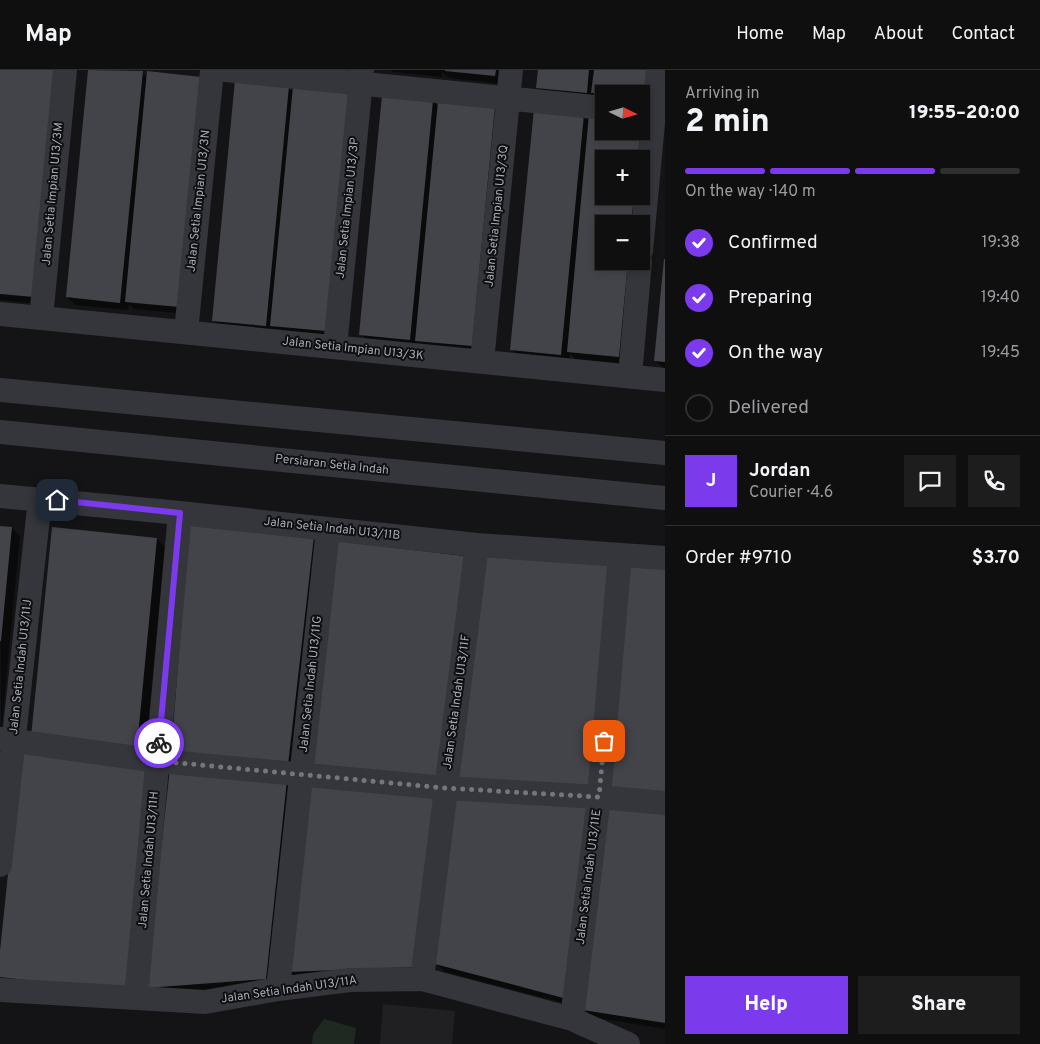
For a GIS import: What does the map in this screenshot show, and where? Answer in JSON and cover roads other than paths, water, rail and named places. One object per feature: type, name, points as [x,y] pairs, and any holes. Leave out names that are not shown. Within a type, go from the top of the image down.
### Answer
[{"type":"street","name":"Jalan Setia Impian U13/3M","points":[[41,318],[65,70]]},
{"type":"street","name":"Jalan Setia Impian U13/3N","points":[[186,332],[212,70]]},
{"type":"street","points":[[226,70],[362,77],[508,98],[595,107]]},
{"type":"street","name":"Jalan Setia Impian U13/3Q","points":[[482,362],[511,70]]},
{"type":"street","points":[[644,215],[658,70]]},
{"type":"street","name":"Jalan Setia Impian U13/3P","points":[[335,347],[362,77]]},
{"type":"street","points":[[630,376],[639,270]]},
{"type":"street","name":"Jalan Setia Impian U13/3K","points":[[0,314],[665,380]]},
{"type":"street","points":[[0,390],[665,453]]},
{"type":"street","name":"Persiaran Setia Indah","points":[[0,432],[665,498]]},
{"type":"street","name":"Jalan Setia Indah U13/11B","points":[[0,496],[477,545],[665,558]]},
{"type":"street","name":"Jalan Setia Indah U13/11J","points":[[0,865],[6,740],[40,499]]},
{"type":"street","name":"Jalan Setia Indah U13/11H","points":[[136,998],[180,513]]},
{"type":"street","name":"Jalan Setia Indah U13/11G","points":[[278,989],[328,529]]},
{"type":"street","name":"Jalan Setia Indah U13/11F","points":[[422,979],[477,545]]},
{"type":"street","name":"Jalan Setia Indah U13/11E","points":[[572,1019],[599,797],[620,555]]},
{"type":"street","points":[[6,740],[158,761],[445,788],[665,803]]},
{"type":"street","name":"Jalan Setia Indah U13/11A","points":[[0,990],[205,1002],[278,989],[350,980],[422,979],[572,1019],[628,1044]]}]
